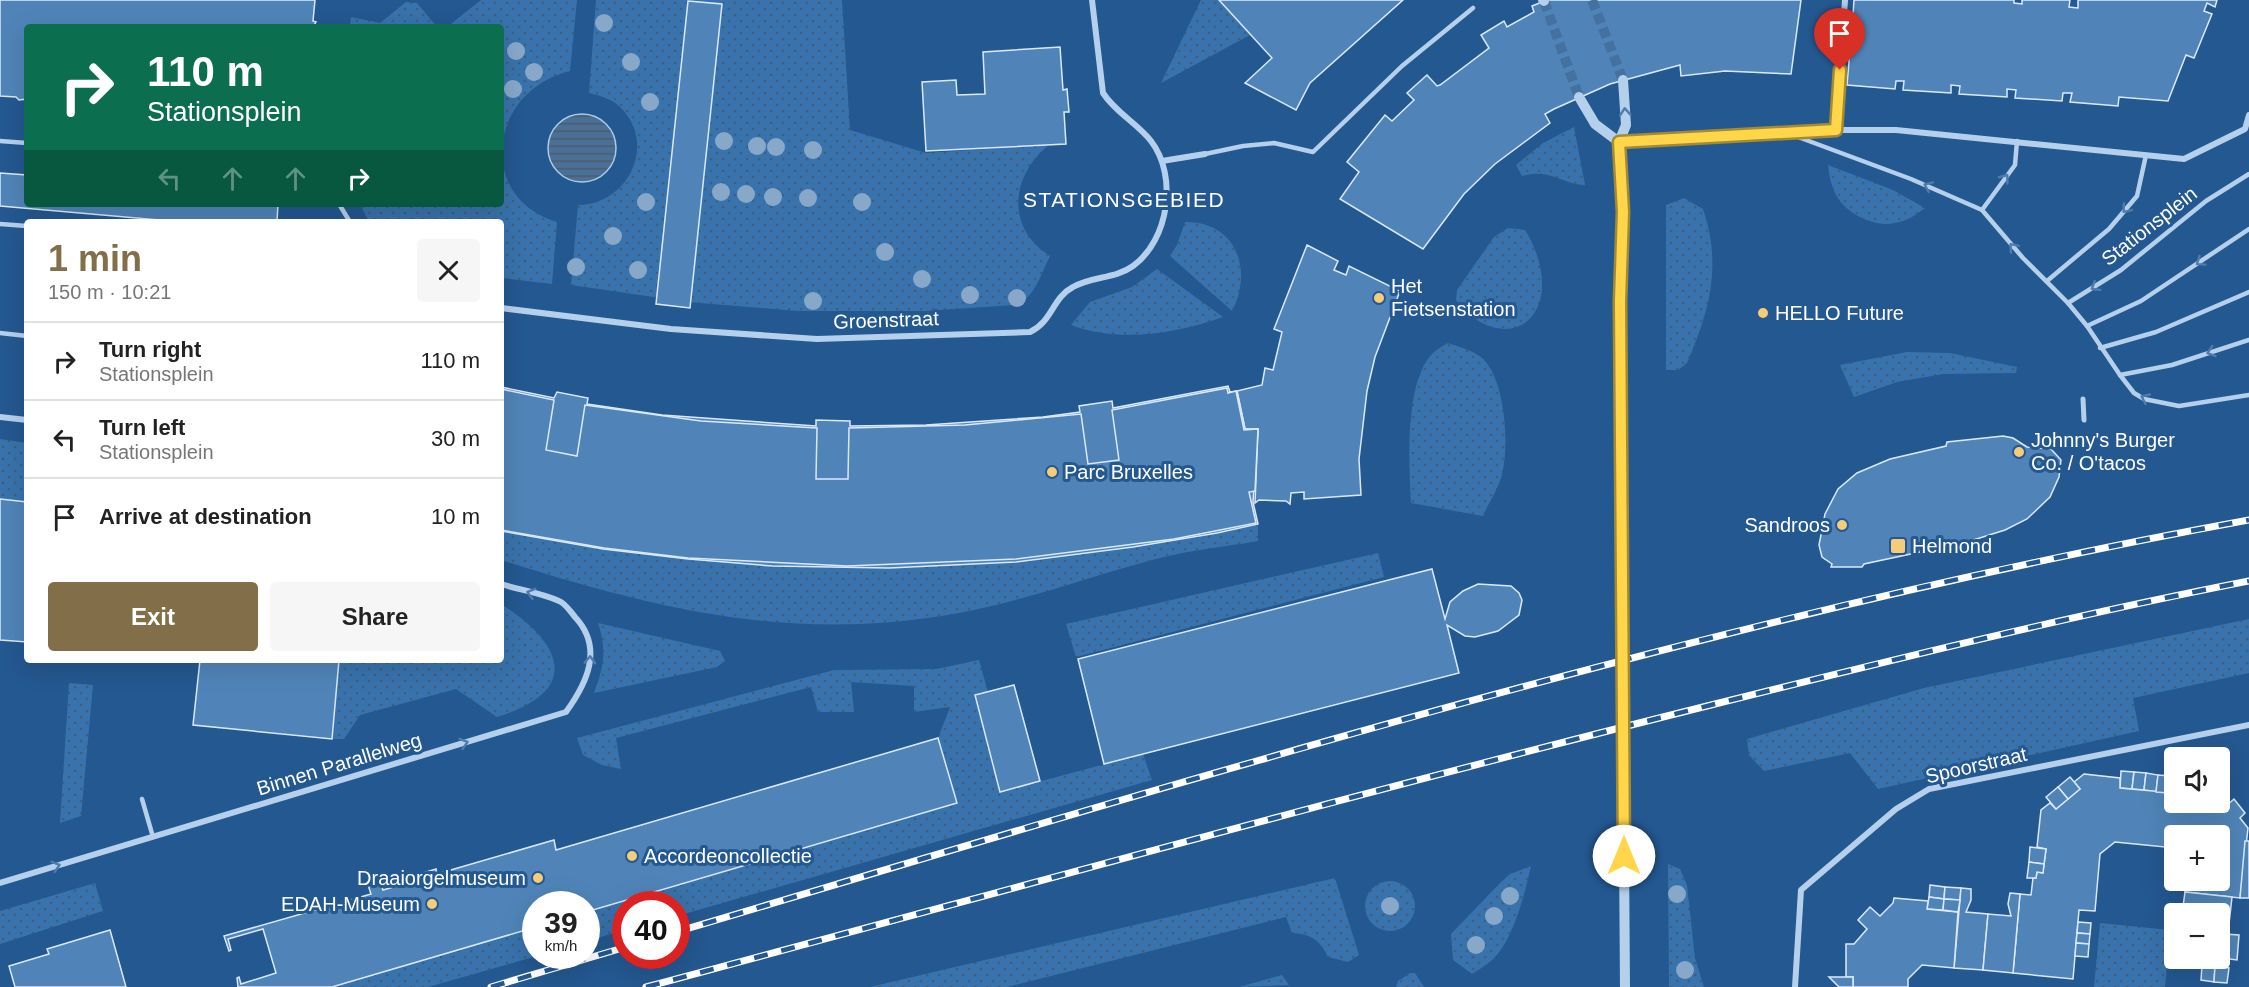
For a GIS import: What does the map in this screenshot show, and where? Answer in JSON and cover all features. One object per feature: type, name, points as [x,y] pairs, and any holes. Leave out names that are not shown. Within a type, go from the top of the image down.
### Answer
[{"type":"street","points":[[1092,0],[1103,93],[1110,104],[1149,139],[1162,161],[1205,154]]},
{"type":"street","points":[[1836,130],[1845,0]]},
{"type":"street","points":[[1623,80],[1626,125],[1619,142],[1623,212],[1620,301],[1625,987]]},
{"type":"street","points":[[1580,97],[1594,124],[1619,142]]},
{"type":"street","name":"Stationsplein","points":[[1619,142],[1836,130],[1896,130],[2184,159],[2247,132],[2249,115]]},
{"type":"street","name":"Groenstraat","points":[[504,308],[671,329],[817,339],[1030,332],[1048,320],[1063,294],[1071,287],[1120,274],[1144,256],[1160,232],[1164,217],[1166,188],[1162,161]]},
{"type":"street","points":[[2084,399],[2084,420]]},
{"type":"street","points":[[0,417],[24,420]]},
{"type":"street","name":"Binnen Parallelweg","points":[[0,883],[566,712],[582,690],[591,658],[589,642],[580,622],[561,602],[504,585]]},
{"type":"street","name":"Spoorstraat","points":[[1795,987],[1801,890],[1896,808],[1929,789],[2249,725]]},
{"type":"lane","points":[[1205,154],[1243,146],[1274,143],[1313,152],[1402,66],[1473,8]]},
{"type":"lane","name":"Stationsplein","points":[[1790,134],[1911,179],[1982,210],[2023,258],[2068,303],[2134,393],[2154,402],[2179,406],[2249,395]]},
{"type":"lane","points":[[0,141],[24,143]]},
{"type":"lane","points":[[1982,210],[2015,165],[2017,141]]},
{"type":"lane","name":"Stationsplein","points":[[2047,281],[2109,229],[2137,196],[2145,155]]},
{"type":"lane","name":"Stationsplein","points":[[2068,303],[2121,270],[2206,201],[2249,174]]},
{"type":"lane","points":[[0,224],[24,226]]},
{"type":"lane","points":[[2087,326],[2141,301],[2249,229]]},
{"type":"lane","points":[[2100,348],[2156,332],[2249,292]]},
{"type":"lane","points":[[0,333],[24,336]]},
{"type":"lane","points":[[2120,375],[2172,365],[2249,340]]},
{"type":"lane","points":[[142,799],[153,837]]},
{"type":"shaded area","points":[[481,0],[577,0],[570,71],[543,82],[522,100],[508,121],[504,137],[504,24],[451,24]]},
{"type":"shaded area","points":[[596,0],[842,0],[850,130],[926,153],[1049,145],[1036,157],[1027,171],[1018,201],[1020,216],[1026,231],[1035,244],[1050,256],[1032,292],[1027,298],[1014,305],[925,311],[798,311],[688,302],[571,285],[578,205],[595,202],[610,195],[623,184],[636,156],[637,140],[632,124],[622,109],[611,100],[589,93]]},
{"type":"shaded area","points":[[1201,0],[1220,0],[1250,35],[1161,83]]},
{"type":"shaded area","points":[[406,2],[417,3],[434,24],[350,24],[351,17],[380,23]]},
{"type":"shaded area","points":[[582,114],[595,117],[606,124],[613,135],[616,148],[613,161],[606,172],[595,179],[582,182],[569,179],[558,172],[551,161],[548,148],[551,135],[558,124],[569,117]]},
{"type":"shaded area","points":[[1574,127],[1585,185],[1541,174],[1522,176],[1516,165],[1543,143]]},
{"type":"shaded area","points":[[1828,165],[1893,190],[1925,208],[1895,223],[1886,224],[1867,220],[1842,204],[1831,183]]},
{"type":"shaded area","points":[[504,169],[513,191],[531,209],[557,222],[552,284],[504,278],[504,219],[368,219],[362,207],[504,207]]},
{"type":"shaded area","points":[[1684,198],[1703,209],[1712,249],[1711,287],[1702,324],[1687,363],[1678,370],[1666,370],[1666,205]]},
{"type":"shaded area","points":[[1185,222],[1202,224],[1217,230],[1236,250],[1241,279],[1232,311],[1170,256],[1177,245]]},
{"type":"shaded area","points":[[1508,228],[1525,230],[1537,257],[1542,277],[1538,306],[1530,318],[1520,326],[1509,329],[1497,328],[1474,318],[1456,300],[1457,290],[1494,237]]},
{"type":"shaded area","points":[[1157,269],[1223,317],[1166,332],[1128,335],[1089,331],[1071,325],[1090,302],[1132,287]]},
{"type":"shaded area","points":[[1448,343],[1482,358],[1490,368],[1501,398],[1505,433],[1504,466],[1499,483],[1483,516],[1411,503],[1410,424],[1417,383],[1424,366],[1433,353]]},
{"type":"shaded area","points":[[1907,352],[1950,353],[2017,367],[2016,373],[1943,374],[1897,382],[1854,397],[1840,365]]},
{"type":"shaded area","points":[[0,439],[24,443],[24,502],[0,499]]},
{"type":"shaded area","points":[[1258,524],[1258,541],[1168,556],[968,611],[883,623],[772,622],[718,615],[610,592],[504,561],[504,532],[596,547],[691,558],[786,565],[880,566],[974,563],[1068,555],[1163,542]]},
{"type":"shaded area","points":[[1378,553],[1384,577],[1076,657],[1066,624]]},
{"type":"shaded area","points":[[504,606],[539,635],[550,650],[554,666],[552,680],[542,694],[524,706],[497,717],[456,689],[360,715],[344,739],[332,739],[339,663],[504,663]]},
{"type":"shaded area","points":[[2249,619],[2249,673],[2133,698],[2139,731],[1878,789],[1850,753],[1764,771],[1749,755],[1747,739],[1924,688]]},
{"type":"shaded area","points":[[598,623],[720,651],[725,661],[717,667],[594,693],[603,658],[603,642]]},
{"type":"shaded area","points":[[979,660],[988,692],[975,696],[1000,792],[1143,754],[1152,780],[690,912],[690,891],[658,891],[957,802],[938,738],[950,707],[914,712],[914,686],[851,682],[854,712],[818,712],[811,687],[616,738],[621,769],[602,765],[583,755],[577,738],[834,670],[936,669]]},
{"type":"shaded area","points":[[69,683],[93,685],[81,816],[60,823]]},
{"type":"shaded area","points":[[1668,864],[1680,869],[1687,885],[1695,958],[1704,987],[1669,987]]},
{"type":"shaded area","points":[[1531,866],[1517,917],[1506,942],[1491,961],[1472,974],[1453,960],[1451,934],[1510,874]]},
{"type":"shaded area","points":[[1335,878],[1359,955],[1348,962],[1328,957],[1322,946],[1314,939],[1292,933],[1286,917],[1007,987],[870,987]]},
{"type":"shaded area","points":[[1390,881],[1399,883],[1410,892],[1415,906],[1413,915],[1404,926],[1390,931],[1381,929],[1370,920],[1365,906],[1367,897],[1376,886]]},
{"type":"shaded area","points":[[95,883],[103,911],[0,944],[0,911]]},
{"type":"shaded area","points":[[612,905],[612,934],[600,937],[600,908]]},
{"type":"shaded area","points":[[2100,923],[2164,929],[2164,969],[2167,969],[2165,987],[2094,987]]},
{"type":"shaded area","points":[[522,931],[522,960],[428,987],[333,987]]},
{"type":"shaded area","points":[[1410,973],[1415,973],[1424,987],[1396,987],[1398,981]]},
{"type":"shaded area","points":[[1282,975],[1289,985],[1239,987]]},
{"type":"building","points":[[0,0],[315,0],[313,21],[316,22],[315,24],[24,24],[24,99],[0,96]]},
{"type":"building","points":[[1219,0],[1403,0],[1310,83],[1296,110],[1245,83],[1272,58]]},
{"type":"building","points":[[1547,0],[1801,0],[1791,74],[1725,71],[1681,76],[1680,65],[1610,84],[1554,109],[1545,114],[1550,123],[1495,164],[1464,194],[1423,249],[1340,199],[1359,172],[1347,162],[1385,115],[1392,121],[1414,100],[1407,93],[1427,75],[1437,86],[1440,85],[1489,48],[1481,35],[1504,21],[1507,27],[1534,12],[1532,6]]},
{"type":"building","points":[[1854,0],[2014,0],[2014,3],[2022,4],[2022,0],[2070,0],[2069,7],[2078,8],[2078,0],[2217,0],[2215,7],[2207,3],[2204,11],[2212,14],[2194,58],[2186,55],[2168,101],[2119,97],[2118,106],[2070,102],[2072,93],[2063,93],[2062,101],[2015,98],[2016,90],[2007,89],[2007,97],[1959,94],[1960,86],[1951,85],[1951,93],[1903,90],[1904,81],[1896,81],[1895,89],[1847,85],[1851,38],[1860,39],[1860,30],[1852,30]]},
{"type":"building","points":[[688,1],[722,4],[690,308],[656,304]]},
{"type":"building","points":[[1060,47],[1063,90],[1067,89],[1069,112],[1064,112],[1066,144],[926,151],[922,82],[956,80],[957,95],[985,94],[983,52]]},
{"type":"building","points":[[0,173],[24,175],[24,207],[278,207],[277,219],[148,219],[0,206]]},
{"type":"building","points":[[1307,245],[1338,261],[1334,270],[1346,275],[1349,266],[1400,291],[1375,357],[1367,391],[1359,459],[1361,495],[1304,499],[1304,492],[1291,493],[1290,504],[1286,501],[1259,500],[1255,503],[1258,429],[1245,429],[1237,391],[1262,385],[1265,368],[1273,370],[1282,332],[1274,329]]},
{"type":"building","name":"Parc Bruxelles","points":[[1228,386],[1230,392],[1237,391],[1245,429],[1258,429],[1253,502],[1258,524],[1133,547],[1016,562],[889,568],[772,566],[688,559],[603,549],[504,532],[504,388],[554,398],[557,392],[588,398],[587,404],[662,415],[816,426],[816,420],[850,421],[850,426],[926,425],[1043,417],[1080,412],[1079,406],[1112,401],[1113,408]]},
{"type":"building","name":"Parc Bruxelles","points":[[1227,388],[1228,393],[1236,391],[1244,430],[1258,429],[1255,491],[1249,492],[1256,523],[1174,539],[1016,559],[847,566],[688,558],[604,548],[504,531],[504,390],[554,400],[546,450],[577,456],[585,405],[701,421],[817,428],[816,479],[848,479],[849,428],[965,425],[1081,414],[1088,464],[1119,460],[1112,410]]},
{"type":"building","points":[[2003,436],[2013,438],[2027,447],[2051,449],[2061,460],[2059,477],[2050,497],[2027,519],[2005,530],[1967,542],[1864,564],[1862,567],[1831,567],[1832,564],[1822,557],[1819,545],[1825,514],[1838,489],[1857,473],[1890,459],[1946,446],[1947,442]]},
{"type":"building","points":[[0,499],[24,502],[24,642],[0,640]]},
{"type":"building","points":[[1432,569],[1445,619],[1450,602],[1463,591],[1478,584],[1511,586],[1519,593],[1522,600],[1519,615],[1498,631],[1475,637],[1465,636],[1447,625],[1459,673],[1104,764],[1078,659]]},
{"type":"building","points":[[200,663],[339,663],[332,739],[193,725]]},
{"type":"building","points":[[1014,685],[1040,781],[1000,792],[975,695]]},
{"type":"building","points":[[938,738],[957,803],[657,891],[612,891],[612,904],[600,908],[600,891],[522,891],[522,931],[332,987],[238,987],[237,978],[239,977],[241,984],[276,973],[263,929],[228,939],[231,950],[229,951],[224,936],[371,894],[368,885],[380,881],[383,890],[424,878],[423,873],[436,869],[437,874],[554,840],[556,850]]},
{"type":"building","points":[[2121,771],[2134,772],[2132,789],[2120,788]]},
{"type":"building","points":[[2134,772],[2146,773],[2144,790],[2132,789]]},
{"type":"building","points":[[2146,773],[2158,775],[2156,792],[2144,790]]},
{"type":"building","points":[[2084,774],[2120,778],[2120,788],[2164,792],[2164,813],[2230,813],[2230,803],[2234,799],[2245,813],[2240,818],[2248,828],[2240,898],[2185,892],[2230,891],[2230,825],[2164,825],[2164,847],[2115,842],[2100,854],[2095,911],[2079,910],[2073,979],[2013,973],[2020,894],[2031,895],[2033,878],[2036,878],[2037,872],[2043,873],[2046,849],[2037,847],[2041,810],[2050,803],[2056,809],[2080,789],[2074,782]]},
{"type":"building","points":[[2158,775],[2164,776],[2164,793],[2156,792]]},
{"type":"building","points":[[2070,777],[2080,789],[2068,799],[2058,787]]},
{"type":"building","points":[[2058,787],[2068,799],[2056,809],[2046,797]]},
{"type":"building","points":[[2245,841],[2249,841],[2249,898],[2240,898]]},
{"type":"building","points":[[2030,847],[2046,849],[2044,864],[2029,862]]},
{"type":"building","points":[[2029,862],[2044,864],[2043,873],[2037,872],[2036,878],[2027,878]]},
{"type":"building","points":[[1930,885],[1945,887],[1944,899],[1929,897]]},
{"type":"building","points":[[1945,887],[1961,888],[1960,900],[1944,899]]},
{"type":"building","points":[[1961,888],[1971,889],[1971,900],[1966,912],[1988,914],[1983,970],[1954,968]]},
{"type":"building","points":[[2185,892],[2232,897],[2230,915],[2230,903],[2184,903]]},
{"type":"building","points":[[2010,893],[2020,894],[2013,973],[1983,970],[1988,914],[2011,916],[2008,904]]},
{"type":"building","points":[[1929,897],[1944,899],[1943,910],[1927,909]]},
{"type":"building","points":[[1894,898],[1928,901],[1927,909],[1958,912],[1954,968],[1922,965],[1908,979],[1908,987],[1853,987],[1853,977],[1846,977],[1846,944],[1854,944],[1867,929],[1858,920],[1870,907],[1880,916],[1893,903]]},
{"type":"building","points":[[1944,899],[1960,900],[1958,912],[1943,910]]},
{"type":"building","points":[[2078,922],[2091,923],[2090,934],[2077,933]]},
{"type":"building","points":[[110,930],[126,987],[15,987],[9,966],[49,954],[47,949]]},
{"type":"building","points":[[2077,933],[2090,934],[2089,944],[2076,943]]},
{"type":"building","points":[[2230,934],[2239,935],[2237,960],[2230,959]]},
{"type":"building","points":[[2076,943],[2089,944],[2088,957],[2075,956]]},
{"type":"building","points":[[2202,969],[2215,969],[2214,982],[2201,980]]},
{"type":"building","points":[[2215,969],[2229,969],[2227,983],[2214,982]]},
{"type":"building","points":[[1829,977],[1853,977],[1853,987],[1839,987]]},
{"type":"tunnel","points":[[1592,0],[1623,80]]},
{"type":"tunnel","points":[[1544,1],[1579,97]]},
{"type":"railway","points":[[690,928],[1261,760],[1654,652],[2049,559],[2249,520]]},
{"type":"railway","points":[[646,987],[1581,738],[1981,639],[2249,581]]},
{"type":"railway","points":[[491,987],[612,951]]},
{"type":"place","name":"Het Fietsenstation","points":[[1379,298]]},
{"type":"place","name":"HELLO Future","points":[[1763,313]]},
{"type":"place","name":"Johnny's Burger Co. / O'tacos","points":[[2019,452]]},
{"type":"place","name":"Parc Bruxelles","points":[[1052,472]]},
{"type":"place","name":"Sandroos","points":[[1842,525]]},
{"type":"place","name":"Helmond","points":[[1898,546]]},
{"type":"place","name":"Accordeoncollectie","points":[[632,856]]},
{"type":"place","name":"Draaiorgelmuseum","points":[[538,878]]},
{"type":"place","name":"EDAH-Museum","points":[[432,904]]},
{"type":"district","name":"STATIONSGEBIED","points":[[1124,200]]},
{"type":"route","points":[[1624,856],[1620,301],[1623,212],[1619,142],[1836,130],[1840,70]]}]
